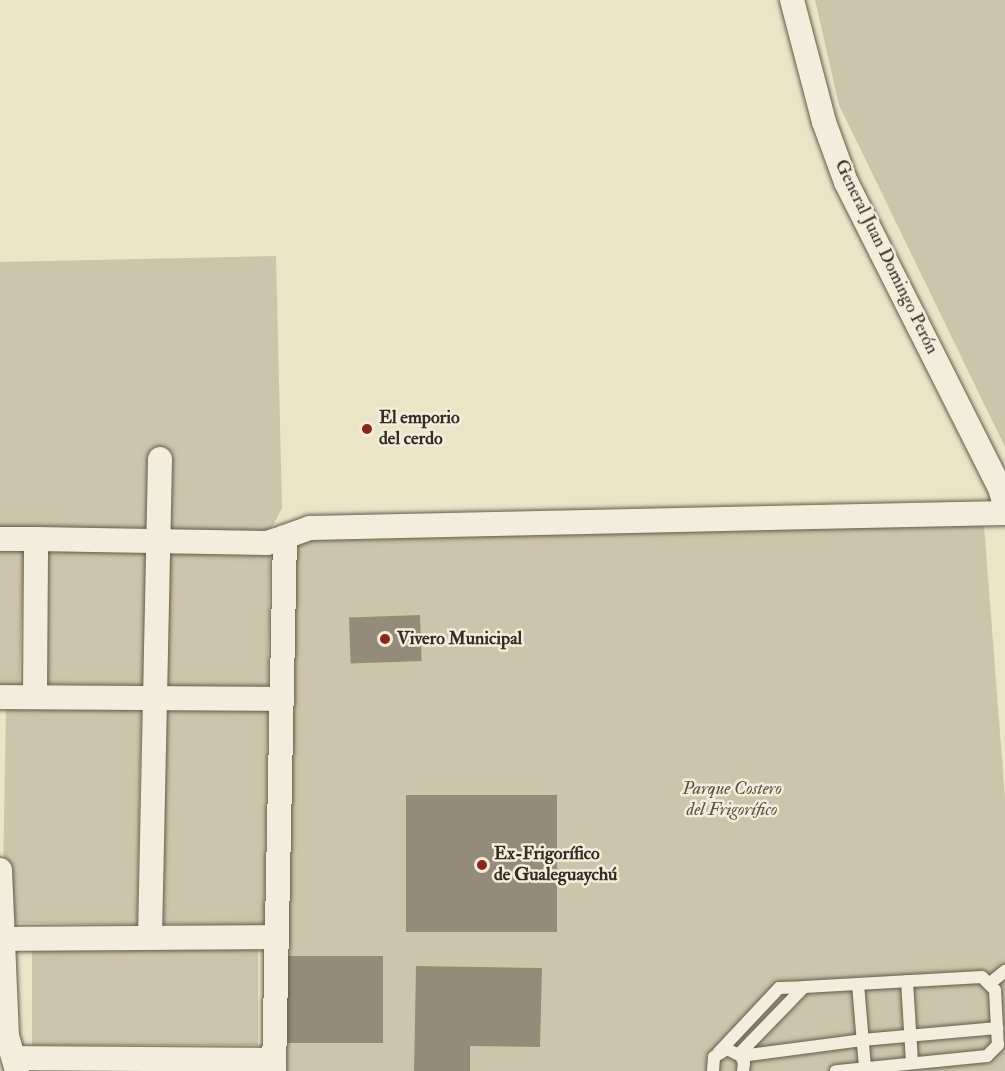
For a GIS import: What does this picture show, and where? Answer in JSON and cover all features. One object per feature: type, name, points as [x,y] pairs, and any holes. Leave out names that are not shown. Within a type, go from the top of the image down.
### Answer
[{"type":"street","name":"General Juan Domingo Perón","points":[[792,0],[824,122],[846,182],[1000,488],[1005,505]]},
{"type":"street","points":[[150,938],[160,459]]},
{"type":"street","points":[[0,539],[267,543],[310,528],[1005,513]]},
{"type":"street","points":[[0,870],[7,1035],[16,1064],[274,1066],[285,537]]},
{"type":"street","points":[[35,697],[36,539]]},
{"type":"street","points":[[0,697],[282,699]]},
{"type":"street","points":[[3,939],[277,937]]},
{"type":"lane","points":[[989,984],[1005,970]]},
{"type":"lane","points":[[713,1071],[712,1061],[718,1053],[779,988],[982,977],[995,990],[998,1045],[987,1056],[836,1071]]},
{"type":"lane","points":[[907,981],[912,1063]]},
{"type":"lane","points":[[858,984],[865,1068]]},
{"type":"lane","points":[[740,1055],[804,987]]},
{"type":"lane","points":[[718,1053],[727,1049],[740,1055],[862,1040],[997,1028]]},
{"type":"lane","points":[[740,1055],[744,1064],[743,1071]]},
{"type":"green space","points":[[815,0],[1005,0],[1005,447],[839,105]]},
{"type":"green space","points":[[276,256],[282,508],[271,529],[257,535],[0,529],[0,262]]},
{"type":"green space","name":"Parque Costero del Frigorífico","points":[[984,525],[1005,798],[1005,1071],[284,1071],[296,540]]},
{"type":"green space","points":[[0,549],[24,550],[19,687],[0,686]]},
{"type":"green space","points":[[46,550],[148,552],[146,686],[44,684]]},
{"type":"green space","points":[[167,552],[270,554],[268,688],[165,686]]},
{"type":"green space","points":[[6,707],[141,709],[137,925],[2,923]]},
{"type":"green space","points":[[165,707],[268,709],[264,926],[161,924]]},
{"type":"green space","points":[[32,949],[258,949],[258,1045],[32,1045]]},
{"type":"building","name":"Vivero Municipal","points":[[420,615],[422,661],[351,663],[349,617]]},
{"type":"building","name":"Ex-Frigorífico de Gualeguaychú","points":[[406,795],[557,795],[557,932],[406,932]]},
{"type":"building","points":[[282,956],[383,956],[383,1043],[282,1043]]},
{"type":"building","points":[[416,966],[542,968],[540,1047],[470,1046],[470,1071],[414,1071]]},
{"type":"place","name":"El emporio del cerdo","points":[[367,429]]},
{"type":"place","name":"Vivero Municipal","points":[[385,639]]},
{"type":"place","name":"Ex-Frigorífico de Gualeguaychú","points":[[482,865]]}]
